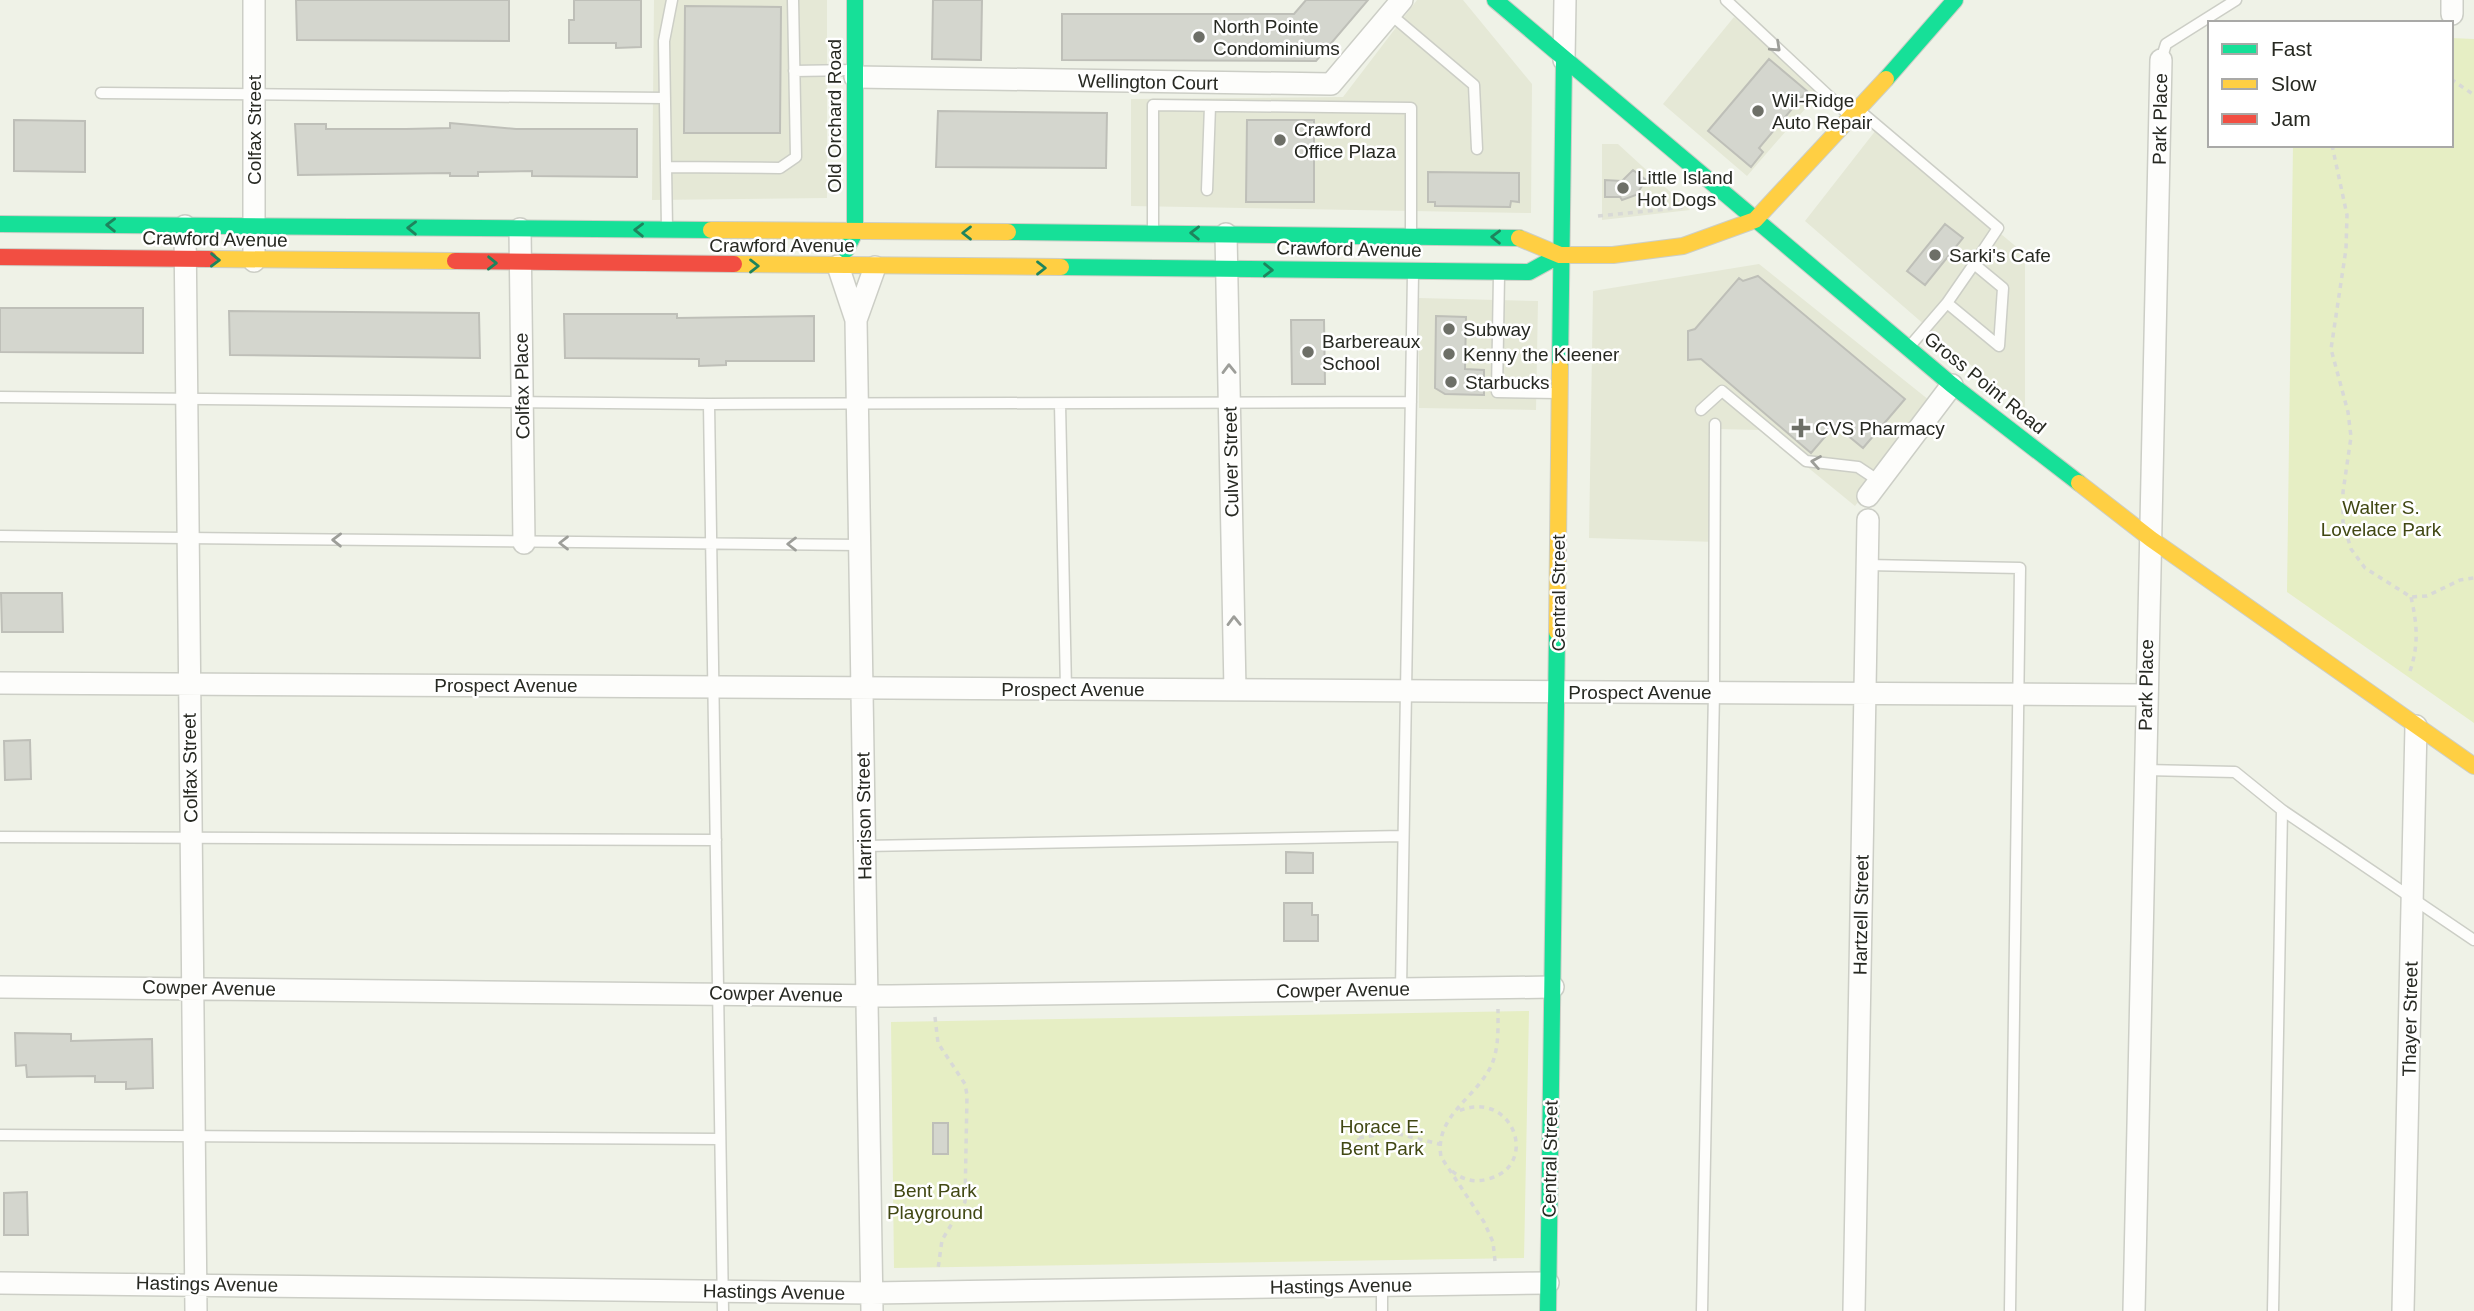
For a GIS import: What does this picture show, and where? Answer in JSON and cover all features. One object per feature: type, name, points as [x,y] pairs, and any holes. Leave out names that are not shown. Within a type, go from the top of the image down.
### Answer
[{"type":"main road","name":"Old Orchard Road","points":[[838,267],[855,232],[855,0]]},
{"type":"main road","name":"Gross Point Road","points":[[1495,0],[1952,385],[2151,539],[2474,766]]},
{"type":"main road","name":"Crawford Avenue","points":[[0,224],[1519,238],[1560,255],[1613,255],[1683,246],[1755,220],[1955,0]]},
{"type":"main road","name":"Central Street","points":[[1548,1311],[1564,60]]},
{"type":"main road","name":"Old Orchard Road","points":[[855,232],[875,267]]},
{"type":"main road","name":"Crawford Avenue","points":[[0,257],[1529,272],[1560,255]]},
{"type":"street","name":"Colfax Street","points":[[254,0],[254,261]]},
{"type":"street","name":"Central Street","points":[[1564,60],[1565,0]]},
{"type":"street","name":"Wellington Court","points":[[855,74],[1331,84],[1396,7]]},
{"type":"street","name":"Park Place","points":[[2134,1311],[2161,60]]},
{"type":"street","name":"Colfax Street","points":[[185,226],[196,1311]]},
{"type":"street","name":"Colfax Place","points":[[520,229],[524,543]]},
{"type":"street","name":"Culver Street","points":[[1226,234],[1235,690]]},
{"type":"street","name":"Harrison Street","points":[[838,267],[856,320],[871,1302]]},
{"type":"street","name":"Harrison Street","points":[[856,320],[875,267]]},
{"type":"street","points":[[1874,488],[1952,385]]},
{"type":"street","name":"Hartzell Street","points":[[1854,1311],[1868,520]]},
{"type":"street","name":"Prospect Avenue","points":[[0,682],[2146,695]]},
{"type":"street","name":"Thayer Street","points":[[2403,1311],[2416,726]]},
{"type":"street","name":"Cowper Avenue","points":[[0,987],[867,995],[1553,987]]},
{"type":"street","name":"Hastings Avenue","points":[[0,1283],[196,1283],[723,1301],[871,1302],[1548,1283]]},
{"type":"lane","points":[[667,231],[664,41],[672,0]]},
{"type":"lane","points":[[666,167],[780,168],[796,157],[793,0]]},
{"type":"lane","points":[[1726,0],[1854,113],[1998,228],[1947,303],[1908,348]]},
{"type":"lane","points":[[2161,60],[2166,44],[2236,0]]},
{"type":"lane","points":[[1396,7],[1474,85],[1477,149]]},
{"type":"lane","points":[[794,71],[855,74]]},
{"type":"lane","points":[[101,93],[665,98]]},
{"type":"lane","points":[[1153,233],[1153,105],[1411,108],[1411,236]]},
{"type":"lane","points":[[1207,190],[1210,106]]},
{"type":"lane","points":[[1947,303],[1999,346],[2003,288],[1974,264]]},
{"type":"lane","points":[[1401,989],[1413,271]]},
{"type":"lane","points":[[1499,272],[1497,392],[1559,393]]},
{"type":"lane","points":[[1701,410],[1722,391],[1806,461],[1858,467],[1874,488]]},
{"type":"lane","points":[[0,397],[858,405],[1411,402]]},
{"type":"lane","points":[[709,404],[723,1301]]},
{"type":"lane","points":[[1060,404],[1066,688]]},
{"type":"lane","points":[[1702,1311],[1714,692],[1715,424]]},
{"type":"lane","points":[[0,536],[860,545]]},
{"type":"lane","points":[[1867,565],[2020,568],[2021,694],[2010,1311]]},
{"type":"lane","points":[[2145,770],[2235,772],[2282,810],[2474,940]]},
{"type":"lane","points":[[2273,1311],[2282,810]]},
{"type":"lane","points":[[0,836],[716,840]]},
{"type":"lane","points":[[864,846],[1403,836]]},
{"type":"lane","points":[[0,1135],[720,1139]]},
{"type":"lane","points":[[1382,1286],[1382,1311]]},
{"type":"path","points":[[2453,80],[2474,95]]},
{"type":"path","points":[[2332,147],[2347,215],[2346,249],[2330,349],[2348,412],[2351,437],[2343,492],[2343,522],[2351,549],[2364,568],[2411,597],[2427,596],[2460,580],[2474,578]]},
{"type":"path","points":[[1598,216],[1686,207]]},
{"type":"path","points":[[2410,671],[2417,644],[2417,622],[2411,597]]},
{"type":"path","points":[[1495,1261],[1493,1242],[1484,1223],[1441,1157],[1439,1144],[1448,1119],[1486,1075],[1493,1062],[1498,1010]]},
{"type":"path","points":[[935,1017],[938,1043],[965,1084],[967,1120],[965,1202],[942,1240],[938,1269]]},
{"type":"path","points":[[1448,1119],[1458,1111],[1470,1107],[1497,1111],[1515,1131],[1517,1143],[1509,1167],[1495,1177],[1480,1181],[1461,1178],[1448,1168]]},
{"type":"path","points":[[1357,1150],[1358,1128]]},
{"type":"path","points":[[1359,1138],[1391,1132],[1439,1144]]},
{"type":"shaded area","points":[[654,0],[827,0],[827,198],[652,200]]},
{"type":"shaded area","name":"Crawford Office Plaza","points":[[1417,0],[1463,0],[1532,84],[1531,213],[1131,206],[1131,99],[1343,97]]},
{"type":"shaded area","points":[[1734,17],[1824,87],[1747,176],[1663,104]]},
{"type":"shaded area","points":[[1876,130],[2025,254],[2025,412],[1805,221]]},
{"type":"shaded area","points":[[1602,144],[1618,144],[1690,210],[1602,220]]},
{"type":"shaded area","points":[[1759,264],[1934,404],[1855,506],[1762,430],[1716,429],[1716,542],[1589,538],[1593,291]]},
{"type":"shaded area","points":[[1419,298],[1538,301],[1536,410],[1419,408]]},
{"type":"green space","name":"Walter S. Lovelace Park","points":[[2453,38],[2474,39],[2474,723],[2287,592],[2293,147],[2453,147]]},
{"type":"green space","name":"Horace E. Bent Park","points":[[1529,1011],[1524,1258],[894,1268],[891,1022]]},
{"type":"building","points":[[296,0],[509,0],[509,41],[297,40]]},
{"type":"building","points":[[574,0],[641,0],[641,47],[616,48],[616,43],[569,43],[569,20],[574,20]]},
{"type":"building","points":[[933,0],[982,0],[981,60],[932,59]]},
{"type":"building","name":"North Pointe Condominiums","points":[[1306,0],[1368,0],[1316,61],[1062,60],[1062,14],[1294,14]]},
{"type":"building","points":[[685,6],[781,7],[780,133],[684,133]]},
{"type":"building","name":"Wil-Ridge Auto Repair","points":[[1769,59],[1807,91],[1759,148],[1763,152],[1751,167],[1708,131]]},
{"type":"building","points":[[938,111],[1107,113],[1106,168],[936,167]]},
{"type":"building","points":[[14,120],[85,121],[85,172],[14,171]]},
{"type":"building","name":"Crawford Office Plaza","points":[[1247,120],[1314,120],[1314,202],[1246,202]]},
{"type":"building","points":[[450,123],[516,129],[637,129],[637,177],[532,176],[532,171],[478,172],[478,176],[450,176],[450,173],[298,175],[295,124],[326,124],[326,129],[406,129],[450,128]]},
{"type":"building","name":"Little Island Hot Dogs","points":[[1633,170],[1646,180],[1636,195],[1622,200],[1620,197],[1605,197],[1605,180],[1622,181]]},
{"type":"building","name":"Crawford Office Plaza","points":[[1428,172],[1519,173],[1519,202],[1511,201],[1510,207],[1435,206],[1435,202],[1428,202]]},
{"type":"building","name":"Sarki's Cafe","points":[[1945,224],[1963,238],[1925,285],[1907,271]]},
{"type":"building","name":"CVS Pharmacy","points":[[1758,276],[1905,399],[1863,448],[1835,425],[1811,453],[1701,359],[1688,360],[1688,331],[1695,329],[1739,278],[1743,281]]},
{"type":"building","points":[[0,308],[143,308],[143,353],[0,352]]},
{"type":"building","points":[[229,311],[479,313],[480,358],[230,355]]},
{"type":"building","points":[[564,314],[677,314],[677,318],[814,316],[814,361],[726,361],[726,365],[699,366],[699,359],[565,358]]},
{"type":"building","points":[[1436,316],[1466,317],[1465,369],[1484,370],[1484,395],[1445,394],[1435,388]]},
{"type":"building","name":"Barbereaux School","points":[[1291,320],[1324,320],[1325,384],[1292,384]]},
{"type":"building","points":[[1,593],[62,593],[63,632],[2,632]]},
{"type":"building","points":[[30,740],[31,779],[5,780],[4,741]]},
{"type":"building","points":[[1286,852],[1313,853],[1313,873],[1286,873]]},
{"type":"building","points":[[1284,903],[1312,903],[1312,915],[1318,915],[1318,941],[1284,941]]},
{"type":"building","points":[[15,1033],[71,1034],[71,1041],[152,1039],[153,1088],[126,1089],[126,1082],[95,1082],[95,1076],[27,1077],[26,1065],[16,1066]]},
{"type":"building","points":[[933,1123],[948,1123],[948,1154],[933,1154]]},
{"type":"building","points":[[27,1192],[28,1235],[4,1235],[4,1193]]},
{"type":"traffic: fast","points":[[846,250],[855,232],[855,0]]},
{"type":"traffic: fast","points":[[1495,0],[1952,385],[2079,483]]},
{"type":"traffic: fast","points":[[1886,79],[1955,0]]},
{"type":"traffic: fast","points":[[1560,366],[1564,60]]},
{"type":"traffic: fast","points":[[0,224],[711,230]]},
{"type":"traffic: fast","points":[[1008,232],[1519,238]]},
{"type":"traffic: fast","points":[[1061,267],[1529,272],[1560,255]]},
{"type":"traffic: fast","points":[[1548,1311],[1557,632]]},
{"type":"traffic: slow","points":[[1519,238],[1560,255],[1613,255],[1683,246],[1755,220],[1886,79]]},
{"type":"traffic: slow","points":[[711,230],[1008,232]]},
{"type":"traffic: slow","points":[[209,259],[455,261]]},
{"type":"traffic: slow","points":[[734,264],[1061,267]]},
{"type":"traffic: slow","points":[[1557,632],[1560,366]]},
{"type":"traffic: slow","points":[[2079,483],[2151,539],[2474,766]]},
{"type":"traffic: jam","points":[[0,257],[209,259]]},
{"type":"traffic: jam","points":[[455,261],[734,264]]},
{"type":"place","name":"North Pointe Condominiums","points":[[1199,37]]},
{"type":"place","name":"Wil-Ridge Auto Repair","points":[[1758,111]]},
{"type":"place","name":"Crawford Office Plaza","points":[[1280,140]]},
{"type":"place","name":"Little Island Hot Dogs","points":[[1623,188]]},
{"type":"place","name":"Sarki's Cafe","points":[[1935,255]]},
{"type":"place","name":"Subway","points":[[1449,329]]},
{"type":"place","name":"Barbereaux School","points":[[1308,352]]},
{"type":"place","name":"Kenny the Kleener","points":[[1449,354]]},
{"type":"place","name":"Starbucks","points":[[1451,382]]},
{"type":"place","name":"CVS Pharmacy","points":[[1801,428]]},
{"type":"park label","name":"Bent Park Playground","points":[[935,1201]]}]
